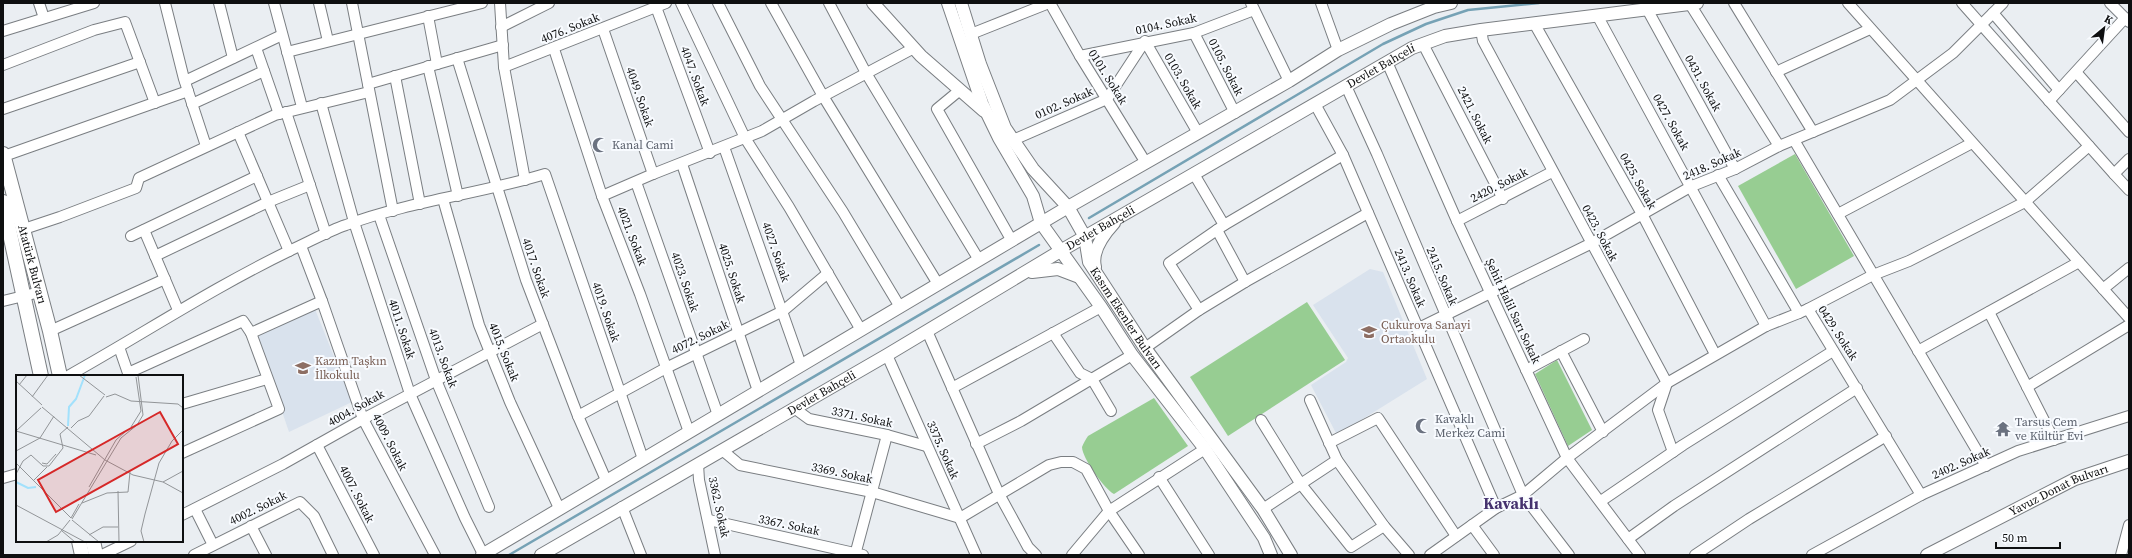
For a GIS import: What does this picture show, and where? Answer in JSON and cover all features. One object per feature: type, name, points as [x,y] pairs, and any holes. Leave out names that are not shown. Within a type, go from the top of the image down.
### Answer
[{"type":"main road","name":"Atatürk Bulvarı","points":[[3,155],[24,229],[60,375]]},
{"type":"main road","name":"Atatürk Bulvarı","points":[[3,205],[41,375]]},
{"type":"main road","points":[[79,542],[82,555]]},
{"type":"main road","points":[[93,542],[96,555]]},
{"type":"street","points":[[39,3],[44,18]]},
{"type":"street","points":[[3,31],[94,3]]},
{"type":"street","points":[[165,3],[185,81],[206,146]]},
{"type":"street","points":[[219,3],[233,58]]},
{"type":"street","points":[[274,3],[302,107]]},
{"type":"street","points":[[319,3],[328,41]]},
{"type":"street","points":[[352,3],[393,211]]},
{"type":"street","points":[[287,52],[482,3]]},
{"type":"street","points":[[70,375],[120,347],[178,310],[253,268],[354,222],[443,198],[496,188],[525,180],[504,67],[500,3]]},
{"type":"street","points":[[501,28],[550,3]]},
{"type":"street","name":"4076. Sokak","points":[[504,67],[554,49],[666,3]]},
{"type":"street","points":[[681,3],[745,138],[789,207],[861,330]]},
{"type":"street","points":[[718,3],[760,86],[843,212],[900,307]]},
{"type":"street","points":[[771,3],[823,96],[938,284]]},
{"type":"street","points":[[829,3],[866,73],[979,260]]},
{"type":"street","points":[[873,3],[914,48],[987,114]]},
{"type":"street","name":"Kasım Ekenler Bulvarı","points":[[948,3],[987,114],[1033,196],[1041,223],[1062,250],[1132,355],[1205,449],[1264,538],[1271,555]]},
{"type":"street","name":"Kasım Ekenler Bulvarı","points":[[961,3],[980,64],[1005,128],[1033,169],[1068,207],[1085,237],[1089,262],[1145,348],[1263,509],[1291,555]]},
{"type":"street","points":[[971,34],[1049,3]]},
{"type":"street","name":"0101. Sokak","points":[[1049,3],[1146,163]]},
{"type":"street","points":[[1321,3],[1338,50]]},
{"type":"street","points":[[482,555],[1068,207],[1235,113],[1338,50],[1433,5],[1451,3]]},
{"type":"street","points":[[1694,3],[1779,146]]},
{"type":"street","name":"Devlet Bahçeli","points":[[541,555],[887,355],[1062,250],[1387,62],[1423,44],[1445,36],[1481,30],[1694,3]]},
{"type":"street","points":[[1734,3],[1813,132]]},
{"type":"street","points":[[1848,3],[2129,318]]},
{"type":"street","points":[[1962,3],[2129,190]]},
{"type":"street","name":"2418. Sokak","points":[[1417,329],[1590,244],[1692,186],[1735,169],[1779,146],[1890,100],[1953,53],[2003,3]]},
{"type":"street","points":[[2049,101],[2128,20],[2110,3]]},
{"type":"street","points":[[1253,6],[1289,81]]},
{"type":"street","name":"0104. Sokak","points":[[1080,56],[1145,41],[1194,32],[1253,6]]},
{"type":"street","name":"4047. Sokak","points":[[656,7],[710,153]]},
{"type":"street","name":"0431. Sokak","points":[[1647,9],[1735,169]]},
{"type":"street","points":[[1993,14],[2059,90]]},
{"type":"street","name":"0427. Sokak","points":[[1597,15],[1692,186],[1766,326]]},
{"type":"street","points":[[428,16],[432,65],[458,196]]},
{"type":"street","points":[[3,65],[94,30],[125,22],[155,103]]},
{"type":"street","name":"0425. Sokak","points":[[1534,23],[1642,214],[1715,354]]},
{"type":"street","points":[[1776,72],[1870,28]]},
{"type":"street","name":"4049. Sokak","points":[[603,29],[653,174]]},
{"type":"street","name":"0423. Sokak","points":[[1481,30],[1483,41],[1552,172],[1667,383]]},
{"type":"street","name":"0105. Sokak","points":[[1194,32],[1235,113]]},
{"type":"street","points":[[185,81],[282,35]]},
{"type":"street","name":"0102. Sokak","points":[[1013,140],[1107,99],[1145,41]]},
{"type":"street","name":"0103. Sokak","points":[[1145,41],[1198,133]]},
{"type":"street","name":"2421. Sokak","points":[[1423,44],[1503,199]]},
{"type":"street","points":[[24,229],[136,188],[139,178],[206,146],[282,113],[321,103],[368,88],[395,76],[502,45]]},
{"type":"street","points":[[256,48],[310,185],[326,234]]},
{"type":"street","points":[[602,196],[653,174],[682,164],[745,138],[782,120],[823,96],[914,48]]},
{"type":"street","name":"4021. Sokak","points":[[554,49],[602,196],[689,432]]},
{"type":"street","name":"4017. Sokak","points":[[458,58],[496,188],[526,280],[578,416],[606,480]]},
{"type":"street","points":[[3,109],[140,62]]},
{"type":"street","name":"Şehit Halil Sarı Sokak","points":[[1387,62],[1457,221],[1566,458],[1601,501],[1640,555]]},
{"type":"street","points":[[192,104],[264,71]]},
{"type":"street","points":[[2076,72],[2129,132]]},
{"type":"street","points":[[395,76],[420,204]]},
{"type":"street","name":"2415. Sokak","points":[[1346,86],[1377,154],[1445,316],[1523,495],[1569,555]]},
{"type":"street","points":[[960,90],[937,109],[1012,241]]},
{"type":"street","points":[[3,155],[188,91]]},
{"type":"street","name":"4011. Sokak","points":[[321,103],[354,222],[410,394],[482,555]]},
{"type":"street","name":"2413. Sokak","points":[[1315,104],[1343,155],[1417,329],[1496,508]]},
{"type":"street","points":[[238,132],[289,251]]},
{"type":"street","points":[[1794,140],[1986,466]]},
{"type":"street","points":[[1838,214],[1972,143]]},
{"type":"street","points":[[1430,555],[1496,508],[1523,495],[1566,458],[1667,383],[1766,326],[1803,311],[1874,275],[1909,261],[2025,202],[2089,146]]},
{"type":"street","name":"4027. Sokak","points":[[724,147],[801,365]]},
{"type":"street","points":[[1199,310],[1169,263],[1221,227],[1343,155]]},
{"type":"street","points":[[2114,174],[2129,159]]},
{"type":"street","name":"4025. Sokak","points":[[682,164],[758,391]]},
{"type":"street","name":"2420. Sokak","points":[[1457,221],[1503,199],[1552,172]]},
{"type":"street","name":"4019. Sokak","points":[[525,180],[545,174],[643,459]]},
{"type":"street","points":[[1194,174],[1221,227],[1245,282]]},
{"type":"street","name":"0429. Sokak","points":[[1718,175],[1803,311],[1833,350],[1921,495]]},
{"type":"street","points":[[131,236],[257,176]]},
{"type":"street","name":"4023. Sokak","points":[[636,182],[718,415]]},
{"type":"street","points":[[155,256],[268,202],[310,185]]},
{"type":"street","name":"4015. Sokak","points":[[443,198],[479,325],[510,402],[559,508]]},
{"type":"street","points":[[1145,348],[1199,310],[1245,282],[1368,213]]},
{"type":"street","name":"4013. Sokak","points":[[379,215],[436,380],[489,507]]},
{"type":"street","points":[[1097,274],[1093,259],[1099,243],[1119,217]]},
{"type":"street","points":[[144,230],[178,310]]},
{"type":"street","name":"4009. Sokak","points":[[301,246],[363,418],[435,555]]},
{"type":"street","points":[[1918,351],[2079,262]]},
{"type":"street","points":[[1019,276],[1041,269],[1058,268],[1080,277]]},
{"type":"street","points":[[2103,289],[2129,268]]},
{"type":"street","name":"4072. Sokak","points":[[578,416],[666,368],[783,311],[828,273]]},
{"type":"street","points":[[50,331],[165,279]]},
{"type":"street","points":[[3,301],[40,292]]},
{"type":"street","points":[[251,332],[322,301]]},
{"type":"street","points":[[952,388],[1101,307]]},
{"type":"street","points":[[1989,312],[2054,440]]},
{"type":"street","points":[[120,347],[129,375],[243,321],[251,332],[279,409],[183,453]]},
{"type":"street","name":"4004. Sokak","points":[[183,515],[317,445],[363,418],[543,324]]},
{"type":"street","points":[[2027,387],[2129,325]]},
{"type":"street","points":[[927,331],[999,494],[1028,547],[1036,555]]},
{"type":"street","points":[[1053,333],[1080,373],[1092,379],[1110,412]]},
{"type":"street","points":[[1526,370],[1584,339]]},
{"type":"street","points":[[1601,501],[1673,452],[1833,350]]},
{"type":"street","points":[[1561,352],[1602,432]]},
{"type":"street","name":"3375. Sokak","points":[[887,355],[926,446],[976,555]]},
{"type":"street","points":[[976,444],[1021,421],[1132,355]]},
{"type":"street","points":[[183,404],[267,379]]},
{"type":"street","points":[[1667,383],[1658,410],[1673,452]]},
{"type":"street","points":[[1628,539],[1674,506],[1857,388]]},
{"type":"street","points":[[1310,400],[1337,460],[1384,526],[1410,555]]},
{"type":"street","name":"3371. Sokak","points":[[794,408],[809,420],[887,435],[926,446]]},
{"type":"street","name":"2402. Sokak","points":[[1812,555],[1921,495],[2018,451],[2129,416]]},
{"type":"street","points":[[1329,444],[1378,418],[1456,536]]},
{"type":"street","points":[[1261,420],[1300,483],[1351,547],[1384,526]]},
{"type":"street","points":[[858,554],[887,435]]},
{"type":"street","points":[[1695,555],[1749,519],[1886,436]]},
{"type":"street","name":"4007. Sokak","points":[[317,445],[374,555]]},
{"type":"street","points":[[1072,555],[1109,510],[1205,449]]},
{"type":"street","name":"3369. Sokak","points":[[722,450],[740,465],[872,492],[960,518]]},
{"type":"street","points":[[1263,509],[1300,483],[1337,460]]},
{"type":"street","name":"Yavuz Donat Bulvarı","points":[[1927,555],[2075,479],[2129,461]]},
{"type":"street","points":[[960,518],[1049,465],[1061,462],[1073,462],[1086,469],[1109,510],[1139,555]]},
{"type":"street","name":"3362. Sokak","points":[[698,464],[699,480],[709,520],[715,555]]},
{"type":"street","points":[[3,478],[16,474]]},
{"type":"street","points":[[1159,477],[1209,555]]},
{"type":"street","name":"4002. Sokak","points":[[198,554],[212,545],[300,502],[314,516],[333,555]]},
{"type":"street","points":[[622,507],[641,555]]},
{"type":"street","points":[[195,509],[212,545]]},
{"type":"street","name":"3367. Sokak","points":[[709,520],[858,554]]},
{"type":"street","points":[[1472,525],[1494,555]]},
{"type":"street","points":[[2121,555],[2129,525]]},
{"type":"street","points":[[251,526],[266,555]]},
{"type":"street","points":[[102,555],[129,542]]},
{"type":"shaded area","name":"Çukurova Sanayi Ortaokulu","points":[[1370,269],[1383,272],[1427,379],[1337,435],[1311,385],[1346,362],[1348,358],[1313,305]]},
{"type":"shaded area","name":"Kazım Taşkın İlkokulu","points":[[315,309],[352,402],[289,432],[256,335]]},
{"type":"green space","points":[[1795,154],[1854,256],[1796,289],[1738,186]]},
{"type":"green space","points":[[1307,302],[1345,360],[1228,436],[1190,377]]},
{"type":"green space","points":[[1557,360],[1592,430],[1568,446],[1535,374]]},
{"type":"green space","points":[[1154,398],[1188,446],[1114,494],[1105,487],[1090,466],[1083,452],[1082,446],[1088,436]]},
{"type":"waterway","points":[[1089,218],[1383,44],[1426,24],[1468,10],[1539,3]]},
{"type":"waterway","points":[[509,555],[1039,245]]},
{"type":"place","name":"Kanal Cami","points":[[600,145]]},
{"type":"place","name":"Çukurova Sanayi Ortaokulu","points":[[1369,332]]},
{"type":"place","name":"Kazım Taşkın İlkokulu","points":[[303,368]]},
{"type":"place","name":"Kavaklı Merkez Cami","points":[[1423,426]]},
{"type":"place","name":"Tarsus Cem ve Kültür Evi","points":[[2003,429]]},
{"type":"district","name":"Kavaklı","points":[[1511,503]]}]
